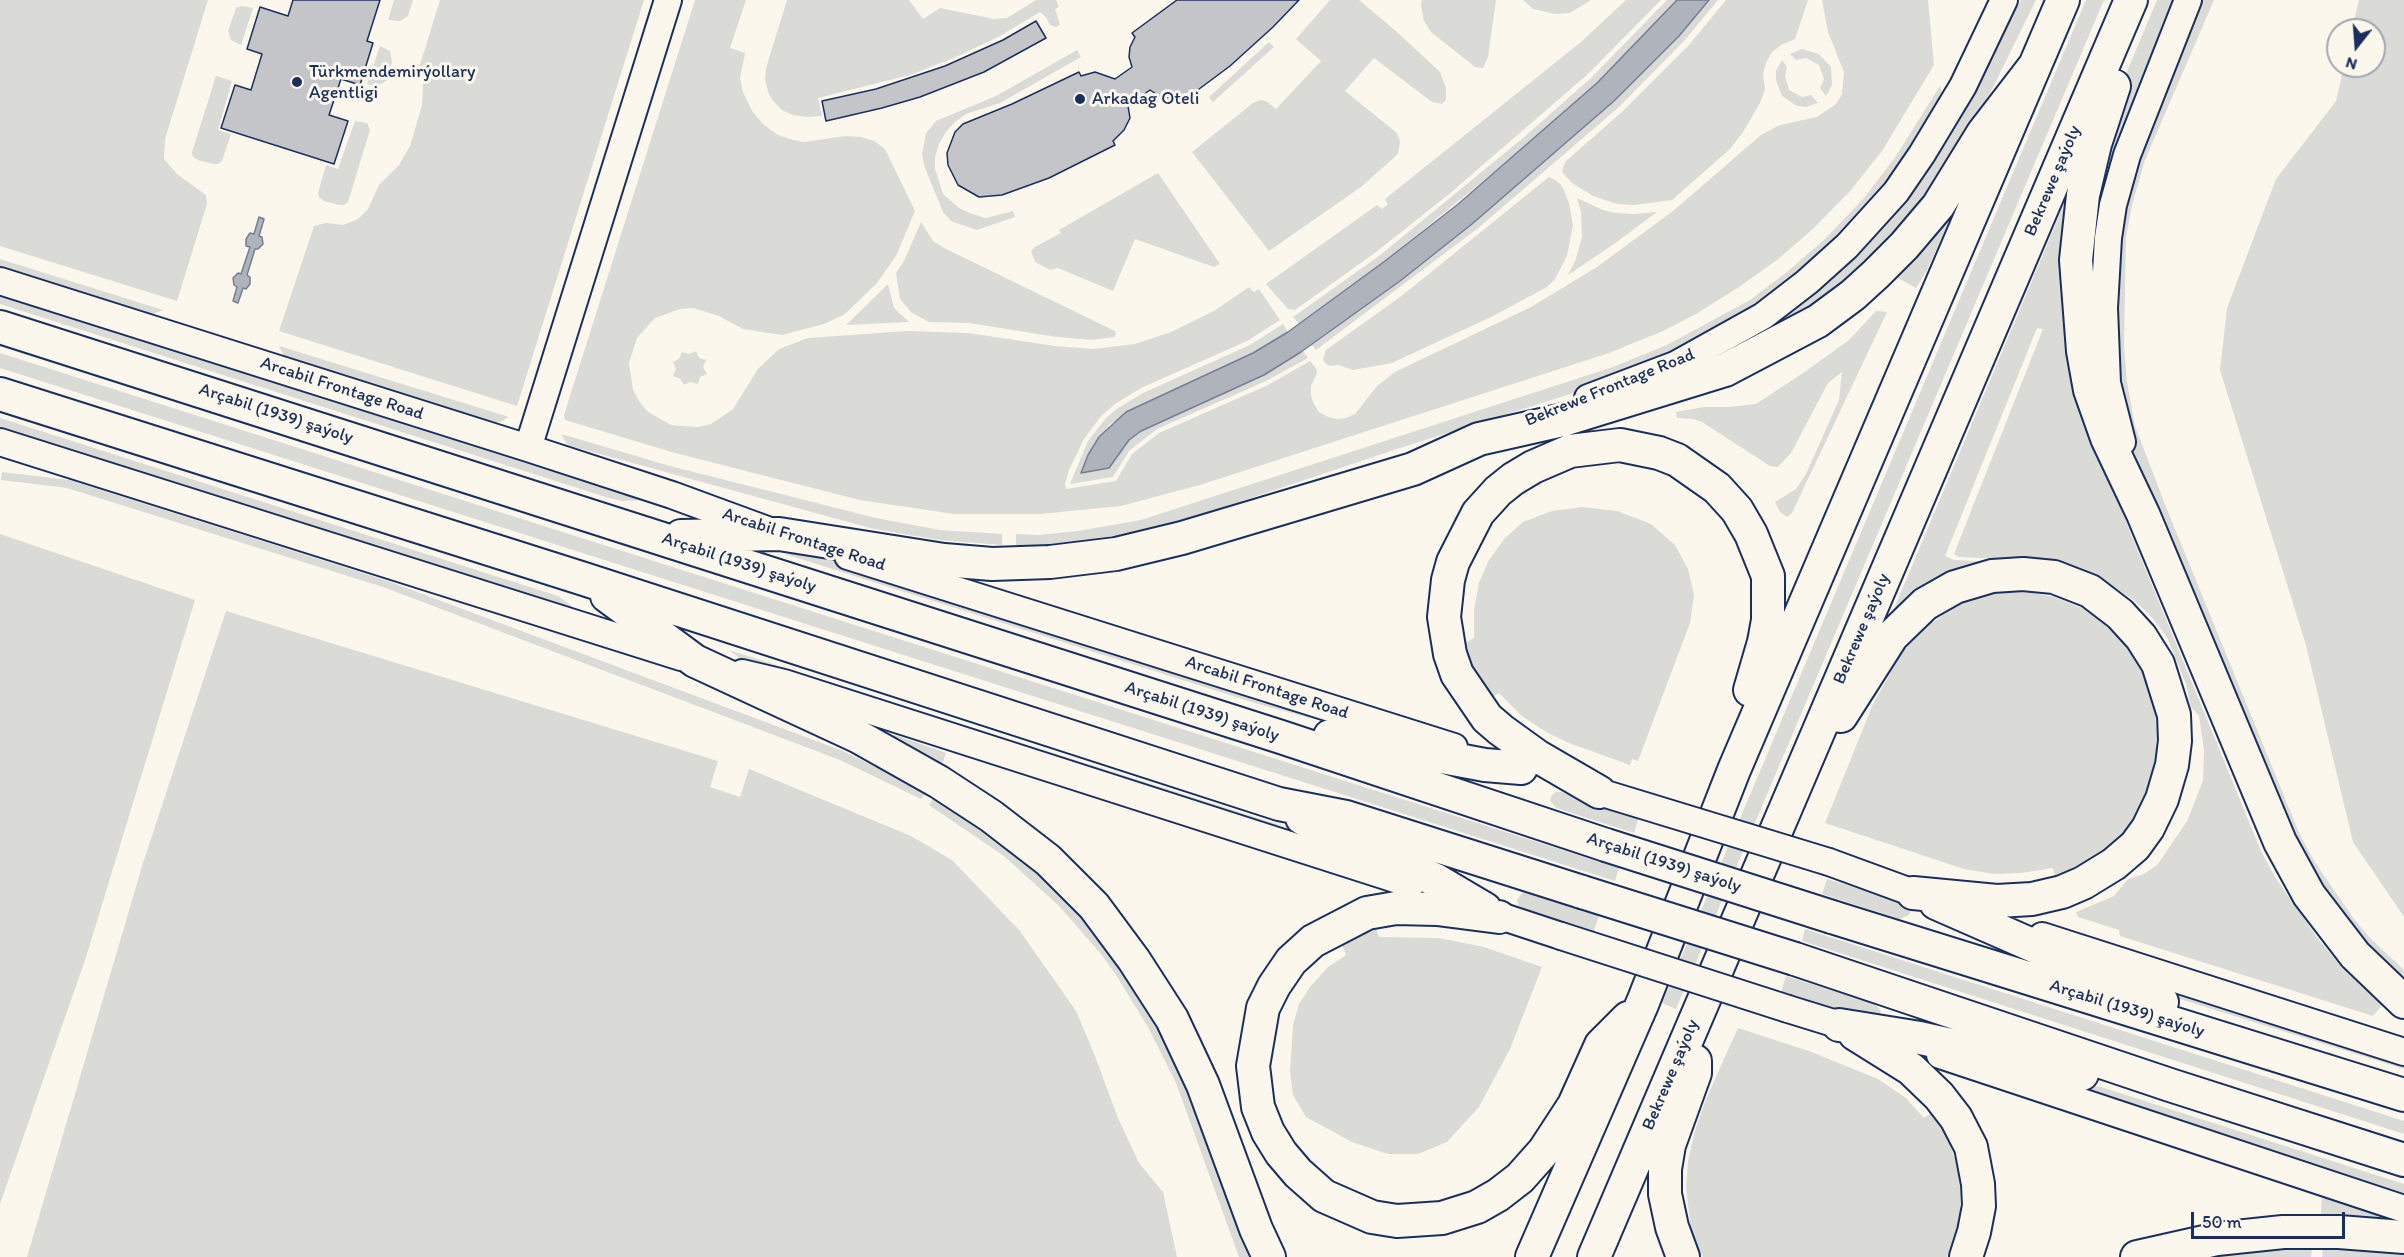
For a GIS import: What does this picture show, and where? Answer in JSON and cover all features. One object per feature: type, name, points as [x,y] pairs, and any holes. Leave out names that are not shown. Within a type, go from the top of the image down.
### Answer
[{"type":"main road","points":[[1532,1257],[1643,1002],[1734,770],[2063,0]]},
{"type":"main road","name":"Bekrewe şaýoly","points":[[1594,1257],[2131,0]]},
{"type":"main road","points":[[2140,0],[2093,154],[2083,195],[2076,260],[2083,351],[2090,390],[2107,438],[2143,514],[2280,842],[2309,895],[2355,955],[2404,1002]]},
{"type":"main road","points":[[657,536],[779,534],[944,560],[992,564],[1079,559],[1154,546],[1402,472],[1479,439],[1563,420],[1725,369],[1818,321],[1853,296],[1904,246],[1938,206],[1983,133],[2033,68]]},
{"type":"main road","name":"Arçabil (1939) şaýoly","points":[[0,327],[1281,737],[1606,845],[2404,1095]]},
{"type":"main road","points":[[0,394],[584,579],[1279,804],[1346,817],[1795,959],[2170,1085],[2404,1160]]},
{"type":"main road","points":[[1604,793],[1537,756],[1487,718],[1457,674],[1450,654],[1444,617],[1448,579],[1453,562],[1478,513],[1498,491],[1513,479],[1533,466],[1570,451],[1620,446],[1659,453],[1677,460],[1717,488],[1737,510],[1751,534],[1767,576],[1768,620],[1746,703],[1734,770]]},
{"type":"main road","points":[[1793,790],[1892,636],[1925,604],[1955,587],[1992,576],[2023,574],[2054,577],[2090,591],[2120,614],[2141,637],[2158,664],[2174,715],[2175,741],[2172,765],[2162,798],[2148,828],[2134,846],[2114,864],[2083,883],[2062,892],[2032,899],[1997,901],[1913,893]]},
{"type":"main road","points":[[584,579],[695,661],[859,737],[939,782],[991,816],[1048,860],[1094,906],[1134,960],[1172,1019],[1203,1085],[1263,1248]]},
{"type":"main road","points":[[1281,737],[1322,735],[1485,765],[1521,768]]},
{"type":"main road","points":[[1279,804],[1333,836],[1436,880],[1499,917]]},
{"type":"main road","points":[[1913,893],[1992,930],[2320,1070]]},
{"type":"main road","points":[[1499,917],[1437,909],[1396,908],[1367,913],[1313,941],[1292,961],[1274,986],[1263,1008],[1252,1066],[1258,1107],[1268,1132],[1281,1153],[1298,1173],[1324,1196],[1372,1217],[1397,1221],[1442,1218],[1477,1207],[1498,1195],[1520,1178],[1544,1151],[1574,1104],[1600,1045],[1643,1002]]},
{"type":"main road","points":[[1683,1257],[1672,1227],[1665,1194],[1665,1169],[1669,1145],[1695,1073],[1695,1019]]},
{"type":"main road","points":[[1839,1025],[1920,1038],[2098,1077],[2170,1085]]},
{"type":"main road","points":[[1839,1025],[1911,1069],[1939,1096],[1956,1118],[1971,1147],[1978,1184],[1979,1206],[1966,1257]]},
{"type":"main road","points":[[2138,1257],[2217,1239],[2283,1232],[2338,1232],[2404,1237]]},
{"type":"street","points":[[528,448],[668,0]]},
{"type":"street","name":"Bekrewe Frontage Road","points":[[1479,439],[1675,365],[1763,316],[1807,282],[1876,216],[1922,154],[1963,86],[2004,0]]},
{"type":"street","points":[[2143,514],[2107,383],[2105,265],[2113,205],[2127,155],[2187,0]]},
{"type":"street","name":"Arcabil Frontage Road","points":[[0,281],[528,448],[672,495],[779,534],[1521,768],[1829,862],[1913,893],[2404,1052]]},
{"type":"street","points":[[0,442],[695,661],[784,683],[841,701],[1388,876],[1499,917],[1941,1055],[2404,1209]]},
{"type":"shaded area","points":[[0,0],[208,0],[165,139],[164,159],[177,174],[206,195],[207,204],[177,301],[0,246]]},
{"type":"shaded area","points":[[394,0],[413,0],[408,16],[400,21],[388,20]]},
{"type":"shaded area","points":[[440,0],[644,0],[517,406],[279,331],[314,226],[326,223],[343,225],[358,219],[368,209],[379,185],[399,165],[410,146],[422,105],[423,84],[419,68]]},
{"type":"shaded area","points":[[695,0],[746,0],[730,48],[745,53],[740,78],[743,92],[752,111],[763,124],[778,135],[804,142],[845,136],[874,141],[885,149],[915,211],[896,256],[877,283],[845,314],[824,324],[782,335],[743,329],[719,316],[693,308],[680,309],[655,318],[637,338],[629,363],[633,390],[639,401],[648,412],[671,425],[698,427],[711,424],[733,409],[758,369],[779,349],[808,338],[907,331],[968,333],[1055,346],[1093,349],[1135,344],[1171,332],[1214,311],[1249,287],[1254,292],[1259,289],[1280,320],[1247,341],[1141,388],[1115,404],[1102,415],[1084,439],[1069,470],[1066,489],[1116,481],[1132,454],[1159,433],[1268,385],[1310,361],[1317,373],[1311,386],[1311,396],[1319,412],[1337,419],[1346,418],[1355,414],[1377,386],[1395,372],[1531,307],[1597,267],[1673,211],[1761,135],[1780,125],[1817,117],[1836,104],[1842,94],[1844,72],[1828,32],[1822,0],[1928,0],[1934,65],[1882,151],[1851,190],[1814,228],[1777,260],[1739,287],[1696,314],[1663,331],[1609,353],[1203,484],[1121,506],[1040,514],[954,514],[860,500],[675,453],[565,420],[564,415]]},
{"type":"shaded area","points":[[787,0],[909,0],[923,19],[940,8],[994,19],[1007,18],[1036,0],[1056,0],[1059,7],[1055,9],[1060,25],[1056,27],[1050,25],[1040,12],[1000,36],[954,58],[910,75],[818,98],[822,116],[808,117],[793,115],[782,110],[768,92],[765,79],[766,68]]},
{"type":"shaded area","points":[[1330,0],[1359,0],[1397,32],[1440,72],[1446,88],[1446,100],[1442,104],[1432,102],[1374,58],[1345,91],[1397,133],[1400,141],[1398,154],[1361,187],[1269,251],[1192,152],[1253,103],[1260,100],[1266,101],[1276,109],[1321,61],[1296,39]]},
{"type":"shaded area","points":[[1422,0],[1496,0],[1488,57],[1483,68],[1475,67],[1431,32],[1424,21]]},
{"type":"shaded area","points":[[1523,0],[1591,0],[1570,13],[1556,14],[1533,9]]},
{"type":"shaded area","points":[[1626,0],[1661,0],[1588,74],[1448,195],[1376,252],[1295,310],[1288,309],[1266,284],[1377,205],[1382,209],[1388,204],[1385,199],[1581,42]]},
{"type":"shaded area","points":[[1667,0],[1677,0],[1597,83],[1528,144],[1385,261],[1299,324],[1293,317],[1379,256],[1523,138],[1591,78]]},
{"type":"shaded area","points":[[1677,0],[1709,0],[1679,36],[1614,101],[1472,224],[1400,281],[1301,352],[1264,375],[1141,431],[1129,440],[1109,468],[1081,473],[1099,437],[1126,412],[1253,353],[1288,332],[1457,205],[1597,83]]},
{"type":"shaded area","points":[[1709,0],[1718,0],[1684,41],[1619,107],[1477,229],[1316,350],[1312,345],[1679,36]]},
{"type":"shaded area","points":[[1726,0],[1808,0],[1795,39],[1772,52],[1766,63],[1763,74],[1765,89],[1760,103],[1730,149],[1672,200],[1634,205],[1617,204],[1593,196],[1572,183],[1562,172],[1565,162],[1623,111],[1689,45]]},
{"type":"shaded area","points":[[2021,0],[2036,0],[1960,154],[1870,269],[1738,355],[1709,358],[1940,144]]},
{"type":"shaded area","points":[[2086,0],[2104,0],[1676,1009],[1662,1003]]},
{"type":"shaded area","points":[[2157,0],[2176,0],[2087,307],[2086,262],[2104,148],[2128,69]]},
{"type":"shaded area","points":[[2200,0],[2214,0],[2145,160],[2132,205],[2126,237],[2124,345],[2127,382],[2135,426],[2300,835],[2316,864],[2354,919],[2370,938],[2404,970],[2402,982],[2378,961],[2307,869],[2140,469],[2126,430],[2115,384],[2112,266],[2134,158]]},
{"type":"shaded area","points":[[2359,0],[2404,0],[2404,917],[2353,842],[2306,645],[2220,370],[2227,308],[2276,179],[2336,101],[2341,78],[2386,78],[2386,18],[2355,18]]},
{"type":"shaded area","points":[[242,6],[253,8],[241,45],[231,40],[228,31],[236,8]]},
{"type":"shaded area","points":[[1269,42],[1274,47],[1213,102],[1209,97]]},
{"type":"shaded area","points":[[380,46],[390,51],[392,62],[387,80],[374,86],[367,84]]},
{"type":"shaded area","points":[[1802,49],[1819,54],[1831,67],[1832,85],[1826,96],[1820,88],[1824,79],[1819,65],[1806,58],[1796,60],[1790,54]]},
{"type":"shaded area","points":[[1077,50],[1081,57],[1000,103],[966,114],[946,132],[935,157],[935,169],[943,194],[959,208],[972,214],[986,218],[1013,211],[1015,217],[977,230],[951,221],[943,212],[925,168],[922,155],[926,133],[936,121],[996,96]]},
{"type":"shaded area","points":[[1782,60],[1787,67],[1785,76],[1789,90],[1802,97],[1811,95],[1818,103],[1806,107],[1797,106],[1782,96],[1776,80],[1776,71]]},
{"type":"shaded area","points":[[216,76],[232,81],[218,130],[231,134],[222,161],[213,164],[198,160],[193,157],[192,152]]},
{"type":"shaded area","points":[[1940,86],[1944,100],[1875,206],[1759,310],[1621,378],[1403,447],[1194,517],[1149,531],[1109,538],[1016,545],[1016,534],[1039,535],[1078,531],[1141,520],[1613,367],[1667,345],[1750,300],[1825,239],[1863,199],[1894,159]]},
{"type":"shaded area","points":[[355,121],[367,123],[370,130],[348,202],[339,205],[324,201],[318,193],[326,165],[338,169]]},
{"type":"shaded area","points":[[1158,173],[1220,264],[1214,267],[1135,239],[1113,291],[1058,268],[1050,270],[1035,262],[1031,251],[1035,247],[1061,233],[1059,230]]},
{"type":"shaded area","points":[[1549,177],[1562,186],[1569,203],[1573,225],[1567,256],[1555,279],[1547,287],[1493,316],[1392,363],[1353,370],[1339,365],[1326,364],[1323,360],[1326,350],[1404,294]]},
{"type":"shaded area","points":[[2070,190],[2086,424],[2261,851],[2275,877],[2319,940],[2342,968],[2382,1005],[2373,1016],[2120,936],[2119,930],[2078,917],[2076,912],[2114,896],[2128,879],[2144,874],[2158,864],[2187,821],[2203,781],[2204,750],[2199,716],[2191,707],[2186,684],[2167,637],[2149,614],[2132,599],[2094,574],[2072,567],[2035,560],[1958,557],[1954,554],[2043,329],[2037,328],[1945,556],[1954,560],[1997,562],[1894,613],[1893,611]]},
{"type":"shaded area","points":[[1577,198],[1603,210],[1616,213],[1657,212],[1568,275],[1576,259],[1582,236],[1581,212]]},
{"type":"shaded area","points":[[1956,205],[1927,270],[1916,288],[1894,276]]},
{"type":"shaded area","points":[[259,217],[264,219],[259,236],[262,237],[263,244],[255,249],[247,275],[250,277],[250,284],[246,289],[243,288],[238,303],[233,301],[237,287],[234,285],[233,278],[238,273],[241,274],[250,247],[246,246],[246,239],[250,233],[254,234]]},
{"type":"shaded area","points":[[921,222],[933,241],[944,248],[1115,331],[1116,334],[1114,337],[1092,340],[1057,337],[969,323],[929,322],[912,313],[900,299],[896,273],[904,261]]},
{"type":"shaded area","points":[[0,259],[163,310],[153,314],[144,313],[0,268]]},
{"type":"shaded area","points":[[888,284],[894,308],[909,322],[846,325]]},
{"type":"shaded area","points":[[0,296],[644,500],[623,501],[609,498],[0,304]]},
{"type":"shaded area","points":[[1876,311],[1887,312],[1792,513],[1787,517],[1780,512],[1775,502],[1796,489],[1806,474],[1839,400],[1842,372],[1828,383],[1791,453],[1778,467],[1770,466],[1702,422],[1677,418],[1676,412],[1704,407],[1756,404],[1849,340]]},
{"type":"shaded area","points":[[1283,324],[1288,332],[1253,353],[1110,424],[1088,455],[1109,468],[1129,440],[1141,431],[1264,375],[1303,351],[1308,358],[1266,381],[1157,429],[1129,451],[1113,477],[1070,484],[1088,441],[1106,418],[1118,408],[1143,393],[1250,345]]},
{"type":"shaded area","points":[[279,346],[509,417],[500,422],[490,422],[289,359],[284,356]]},
{"type":"shaded area","points":[[696,351],[699,358],[706,360],[703,367],[707,374],[700,377],[698,384],[690,382],[684,385],[680,379],[673,376],[676,369],[673,362],[679,359],[682,352],[689,354]]},
{"type":"shaded area","points":[[0,353],[1619,868],[1615,881],[0,368]]},
{"type":"shaded area","points":[[0,418],[558,596],[581,613],[0,428]]},
{"type":"shaded area","points":[[561,434],[670,466],[876,518],[940,530],[1002,534],[1002,545],[939,540],[874,529],[574,447],[567,444]]},
{"type":"shaded area","points":[[2,472],[69,480],[385,580],[843,751],[926,792],[921,799],[840,760],[383,587],[67,488],[1,480]]},
{"type":"shaded area","points":[[1582,507],[1617,511],[1651,524],[1675,545],[1688,569],[1694,595],[1690,623],[1638,761],[1632,759],[1630,765],[1569,743],[1546,732],[1522,716],[1499,693],[1488,700],[1480,689],[1461,645],[1474,638],[1474,610],[1479,583],[1489,560],[1505,538],[1523,522],[1552,511]]},
{"type":"shaded area","points":[[0,534],[195,600],[86,957],[0,1204]]},
{"type":"shaded area","points":[[785,554],[809,554],[828,559],[1374,732],[1373,735],[1258,704]]},
{"type":"shaded area","points":[[2022,591],[2054,597],[2084,609],[2101,621],[2128,649],[2147,680],[2154,705],[2157,733],[2156,756],[2143,803],[2128,837],[2057,883],[2053,868],[1994,874],[1964,869],[1825,823],[1873,704],[1902,652],[1931,623],[1964,602],[1999,592]]},
{"type":"shaded area","points":[[226,611],[718,761],[710,787],[740,797],[749,769],[911,836],[952,860],[1020,931],[1076,1011],[1118,1118],[1139,1163],[1163,1192],[1177,1257],[27,1257],[143,863]]},
{"type":"shaded area","points":[[729,650],[1280,825],[1315,840],[748,665]]},
{"type":"shaded area","points":[[893,734],[946,753],[941,768],[895,741]]},
{"type":"shaded area","points":[[1556,792],[1639,817],[1634,833],[1556,808],[1550,800]]},
{"type":"shaded area","points":[[934,797],[975,824],[1036,871],[1108,948],[1156,1022],[1185,1079],[1249,1257],[1239,1257],[1176,1083],[1148,1027],[1116,975],[1101,954],[1059,906],[1004,856],[929,805]]},
{"type":"shaded area","points":[[1827,879],[1905,903],[1911,911],[1909,915],[1900,919],[1822,894]]},
{"type":"shaded area","points":[[1523,892],[1599,915],[1594,931],[1523,908],[1518,905],[1517,900]]},
{"type":"shaded area","points":[[1374,923],[1379,937],[1439,938],[1484,947],[1542,967],[1510,1049],[1479,1107],[1447,1142],[1418,1154],[1388,1154],[1352,1142],[1306,1117],[1293,1095],[1290,1072],[1293,1025],[1299,1004],[1310,987],[1328,967],[1346,955],[1341,942]]},
{"type":"shaded area","points":[[1805,929],[2404,1121],[2404,1134],[1802,941]]},
{"type":"shaded area","points":[[2092,962],[2404,1060],[2404,1069],[2135,985]]},
{"type":"shaded area","points":[[1786,976],[1875,1004],[1881,1011],[1879,1016],[1870,1019],[1781,992]]},
{"type":"shaded area","points":[[1738,1028],[1809,1051],[1878,1079],[1906,1098],[1924,1118],[1937,1109],[1956,1161],[1960,1181],[1960,1218],[1957,1233],[1947,1257],[1703,1257],[1695,1242],[1690,1222],[1686,1187],[1688,1161],[1695,1130],[1706,1099]]},
{"type":"shaded area","points":[[2045,1078],[2101,1087],[2404,1184],[2404,1193]]},
{"type":"shaded area","points":[[2322,1192],[2404,1222],[2321,1216]]},
{"type":"shaded area","points":[[2312,1248],[2311,1257],[2216,1257],[2262,1251]]},
{"type":"shaded area","points":[[2323,1248],[2404,1253],[2404,1257],[2322,1257]]},
{"type":"building","name":"Türkmendemirýollary Agentligi","points":[[293,0],[380,0],[367,41],[373,43],[360,85],[341,79],[329,115],[348,121],[334,164],[221,128],[235,85],[251,90],[262,54],[247,49],[260,7],[288,16]]},
{"type":"building","name":"Arkadag Oteli","points":[[1177,0],[1299,0],[1230,66],[1183,101],[1180,96],[1170,98],[1159,96],[1150,90],[1128,106],[1130,118],[1124,130],[1113,141],[1115,145],[1049,178],[1002,195],[979,197],[958,185],[948,165],[947,153],[955,132],[963,124],[1079,72],[1081,76],[1095,72],[1115,79],[1132,67],[1129,57],[1130,47],[1135,37],[1132,33]]},
{"type":"building","points":[[1036,21],[1046,38],[984,72],[920,97],[826,121],[822,101],[876,89],[945,66],[1003,40]]},
{"type":"place","name":"Türkmendemirýollary Agentligi","points":[[297,82]]},
{"type":"place","name":"Arkadag Oteli","points":[[1080,99]]}]
